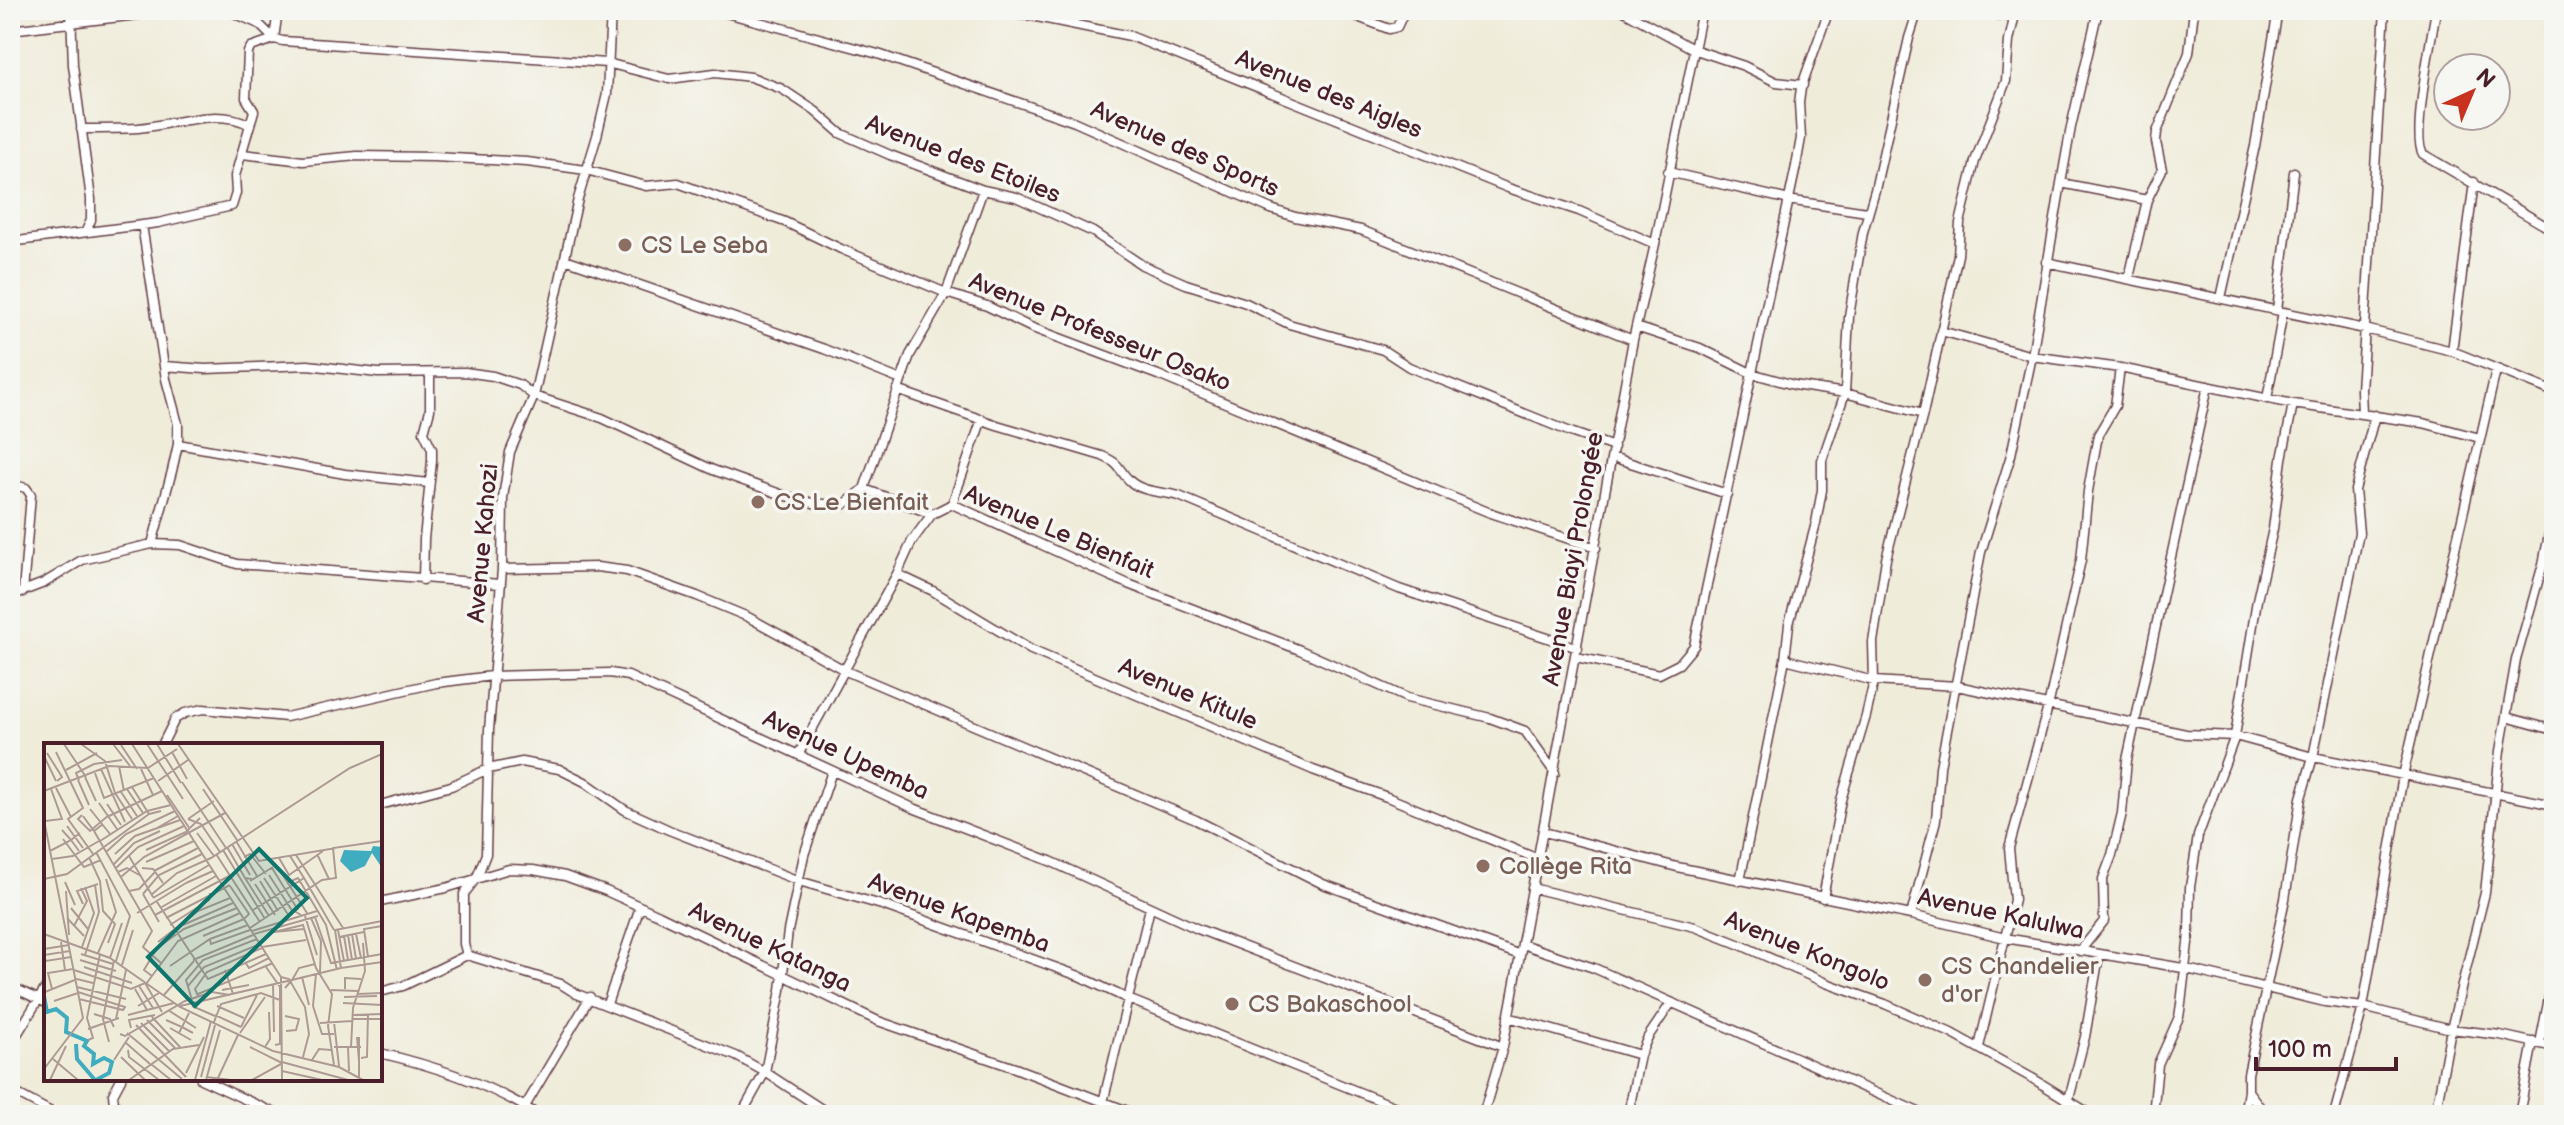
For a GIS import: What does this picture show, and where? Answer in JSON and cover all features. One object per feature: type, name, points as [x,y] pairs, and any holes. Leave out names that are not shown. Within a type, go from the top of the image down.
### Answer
[{"type":"street","points":[[71,10],[73,65],[91,199],[91,220],[86,231]]},
{"type":"street","points":[[10,30],[180,10]]},
{"type":"street","points":[[227,10],[259,24],[274,39]]},
{"type":"street","points":[[274,39],[278,10]]},
{"type":"street","name":"Avenue Kahozi","points":[[467,955],[464,944],[464,894],[477,877],[486,854],[492,676],[502,569],[503,498],[510,452],[534,396],[586,170],[607,94],[611,10]]},
{"type":"street","name":"Avenue des Sports","points":[[715,10],[878,54],[1075,122],[1271,209],[1361,230],[1633,340]]},
{"type":"street","name":"Avenue des Aigles","points":[[981,10],[1037,17],[1130,36],[1508,188],[1579,211],[1655,244]]},
{"type":"street","points":[[1340,10],[1389,29],[1397,27],[1405,10]]},
{"type":"street","points":[[1622,10],[1693,49],[1744,66],[1776,82],[1803,85]]},
{"type":"street","name":"Avenue Biayi Prolongée","points":[[1483,1115],[1503,1047],[1633,340],[1702,10]]},
{"type":"street","points":[[897,390],[1117,462],[1130,481],[1140,488],[1179,496],[1399,589],[1577,653],[1659,674],[1670,670],[1688,656],[1694,646],[1801,138],[1799,103],[1829,10]]},
{"type":"street","points":[[1740,881],[1785,659],[1789,624],[1816,523],[1822,490],[1822,460],[1845,393],[1849,316],[1867,212],[1918,10]]},
{"type":"street","points":[[1823,898],[1841,800],[1874,681],[1873,642],[1886,559],[1923,414],[1958,255],[1960,223],[1975,161],[2006,81],[2014,14],[1962,10]]},
{"type":"street","points":[[1911,915],[1936,820],[1940,767],[1981,552],[2011,455],[2032,356],[2071,127],[2098,10]]},
{"type":"street","points":[[2129,278],[2147,200],[2162,170],[2157,132],[2189,53],[2194,10]]},
{"type":"street","points":[[2221,298],[2255,146],[2278,10]]},
{"type":"street","points":[[2362,412],[2385,10]]},
{"type":"street","points":[[2436,10],[2418,129],[2419,148],[2423,154],[2554,231]]},
{"type":"street","points":[[10,242],[142,225],[232,206],[236,193],[235,176],[254,111],[246,98],[248,52],[251,47],[274,39]]},
{"type":"street","name":"Avenue des Etoiles","points":[[274,39],[339,47],[607,63],[669,79],[715,73],[751,77],[782,89],[815,111],[840,133],[983,190],[1016,197],[1058,215],[1111,243],[1142,265],[1186,284],[1246,303],[1289,324],[1383,350],[1409,367],[1613,452],[1727,494]]},
{"type":"street","points":[[81,129],[141,127],[203,118],[235,118],[250,125]]},
{"type":"street","name":"Avenue Professeur Osako","points":[[242,154],[303,161],[357,156],[527,162],[586,170],[646,186],[678,183],[785,222],[946,293],[987,306],[1030,327],[1158,375],[1488,512],[1596,548]]},
{"type":"street","points":[[1668,172],[1789,199],[1867,212]]},
{"type":"street","points":[[2267,399],[2280,311],[2294,172]]},
{"type":"street","points":[[2452,351],[2474,182]]},
{"type":"street","points":[[2061,183],[2147,200]]},
{"type":"street","points":[[164,366],[205,369],[308,365],[334,370],[430,374],[465,372],[493,376],[520,385],[534,396],[602,418],[713,470],[813,503],[845,504],[864,489],[897,390],[924,328],[946,293],[983,190]]},
{"type":"street","points":[[142,225],[164,366],[178,424],[178,444],[152,544]]},
{"type":"street","points":[[565,259],[824,349],[901,380]]},
{"type":"street","points":[[2046,262],[2365,329],[2452,351],[2554,392]]},
{"type":"street","points":[[1636,327],[1700,348],[1751,373],[1923,414]]},
{"type":"street","points":[[1941,331],[2032,356],[2120,368],[2293,404],[2423,423],[2480,438]]},
{"type":"street","points":[[1979,1047],[2015,892],[2009,848],[2048,707],[2081,560],[2098,435],[2115,406],[2120,368]]},
{"type":"street","points":[[2334,1115],[2363,1007],[2403,776],[2496,370]]},
{"type":"street","points":[[423,580],[432,449],[424,432],[430,410],[430,374]]},
{"type":"street","points":[[2080,951],[2104,921],[2103,879],[2122,813],[2127,760],[2208,386]]},
{"type":"street","points":[[2153,1115],[2158,1064],[2179,1017],[2189,934],[2190,887],[2198,836],[2235,736],[2293,404]]},
{"type":"street","points":[[2244,1115],[2248,1074],[2285,899],[2301,798],[2313,757],[2359,533],[2355,490],[2375,415]]},
{"type":"street","points":[[952,504],[982,419]]},
{"type":"street","points":[[178,444],[330,471],[429,483]]},
{"type":"street","points":[[10,484],[26,488],[31,495],[23,592]]},
{"type":"street","name":"Avenue Le Bienfait","points":[[864,489],[932,514],[952,504],[1128,584],[1300,650],[1407,698],[1490,718],[1525,731],[1555,773]]},
{"type":"street","points":[[2435,1115],[2451,1029],[2485,893],[2506,717],[2521,633],[2543,564],[2554,510]]},
{"type":"street","points":[[798,755],[912,541],[932,514]]},
{"type":"street","points":[[10,596],[82,560],[152,544],[180,545],[237,564],[500,584]]},
{"type":"street","points":[[502,569],[597,567],[627,571],[748,617],[844,669],[1196,820],[1323,884],[1520,955]]},
{"type":"street","name":"Avenue Kitule","points":[[897,574],[933,591],[1031,650],[1313,770],[1538,859]]},
{"type":"street","points":[[1785,659],[1874,681],[1957,686],[2186,734],[2235,736],[2313,757],[2554,805]]},
{"type":"street","name":"Avenue Upemba","points":[[163,743],[175,719],[203,709],[286,717],[436,683],[492,676],[610,673],[628,676],[951,824],[1050,861],[1150,908],[1503,1047]]},
{"type":"street","points":[[2506,717],[2554,730]]},
{"type":"street","name":"Avenue Kapemba","points":[[382,804],[451,786],[488,769],[522,762],[559,769],[585,782],[625,810],[799,881],[885,906],[1079,976],[1128,999],[1416,1115]]},
{"type":"street","points":[[741,1115],[765,1072],[788,931],[806,846],[832,771]]},
{"type":"street","name":"Avenue Kalulwa","points":[[1544,832],[1677,867],[1911,915],[2005,938],[2183,968],[2451,1029],[2554,1047]]},
{"type":"street","name":"Avenue Katanga","points":[[382,902],[446,888],[509,869],[565,876],[640,907],[878,1021],[1138,1115]]},
{"type":"street","name":"Avenue Kongolo","points":[[1532,888],[1695,927],[1826,983],[1885,1004],[1979,1047],[2092,1115]]},
{"type":"street","points":[[607,1004],[640,907]]},
{"type":"street","points":[[1100,1115],[1150,908]]},
{"type":"street","points":[[1522,944],[1594,968],[1925,1115]]},
{"type":"street","points":[[382,991],[403,986],[467,955],[522,971],[736,1056],[831,1115]]},
{"type":"street","points":[[2070,1115],[2099,955]]},
{"type":"street","points":[[2519,1115],[2554,973]]},
{"type":"street","points":[[10,986],[42,1001],[10,1046]]},
{"type":"street","points":[[520,1115],[590,997]]},
{"type":"street","points":[[1628,1115],[1640,1055],[1671,1003]]},
{"type":"street","points":[[1508,1017],[1640,1055]]},
{"type":"street","points":[[382,1054],[467,1080],[538,1115]]},
{"type":"street","points":[[115,1115],[113,1094],[120,1081]]},
{"type":"street","points":[[205,1081],[279,1115]]},
{"type":"street","points":[[10,1090],[57,1115]]},
{"type":"street","points":[[2248,1091],[2266,1115]]},
{"type":"place","name":"CS Le Seba","points":[[625,245]]},
{"type":"place","name":"CS Le Bienfait","points":[[758,502]]},
{"type":"place","name":"Collège Rita","points":[[1483,866]]},
{"type":"place","name":"CS Chandelier d'or","points":[[1925,980]]},
{"type":"place","name":"CS Bakaschool","points":[[1232,1004]]}]
